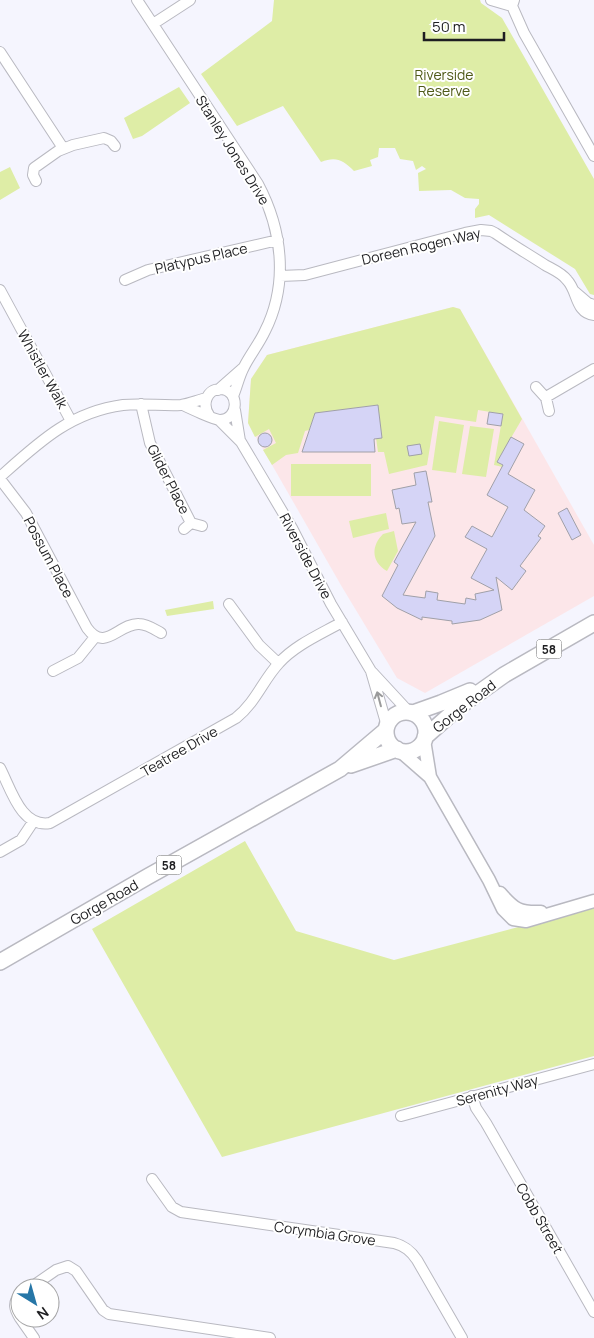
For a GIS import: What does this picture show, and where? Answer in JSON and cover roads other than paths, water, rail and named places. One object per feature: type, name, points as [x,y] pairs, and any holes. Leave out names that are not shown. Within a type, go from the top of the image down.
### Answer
[{"type":"main road","name":"Gorge Road","points":[[424,738],[460,706],[504,675],[594,623]]},
{"type":"main road","name":"Gorge Road","points":[[411,713],[441,704],[504,675]]},
{"type":"main road","name":"58","points":[[386,728],[393,717],[404,712],[411,713]]},
{"type":"main road","points":[[411,713],[418,716],[425,725],[424,738]]},
{"type":"main road","name":"Gorge Road","points":[[340,769],[386,728]]},
{"type":"main road","points":[[386,728],[390,743],[398,750]]},
{"type":"main road","name":"58","points":[[398,750],[416,749],[424,738]]},
{"type":"main road","name":"Gorge Road","points":[[0,962],[340,769],[398,750]]},
{"type":"street","name":"Stanley Jones Drive","points":[[137,0],[258,184],[270,210],[278,240],[280,276],[275,304],[259,342],[244,368],[233,396]]},
{"type":"street","points":[[153,24],[190,0]]},
{"type":"street","points":[[491,0],[513,3],[524,33],[594,156]]},
{"type":"street","points":[[0,52],[63,148]]},
{"type":"street","points":[[36,181],[33,175],[34,168],[63,148],[104,138],[111,141],[115,146]]},
{"type":"street","name":"Doreen Rogen Way","points":[[280,276],[305,275],[465,233],[487,230],[495,233],[566,278],[574,291],[581,309],[587,314],[594,308]]},
{"type":"street","name":"Platypus Place","points":[[125,280],[148,270],[278,240]]},
{"type":"street","name":"Whistler Walk","points":[[0,290],[71,421]]},
{"type":"street","name":"Stanley Jones Drive","points":[[218,390],[244,368]]},
{"type":"street","points":[[546,397],[594,369]]},
{"type":"street","points":[[536,388],[546,397],[549,411]]},
{"type":"street","points":[[0,478],[44,438],[71,421],[105,409],[141,404],[183,405],[206,398],[211,392],[218,390],[226,391],[233,396],[236,405],[228,417],[219,420],[183,405]]},
{"type":"street","points":[[206,398],[205,407],[209,415]]},
{"type":"street","name":"Glider Place","points":[[141,404],[150,443],[188,526],[202,526]]},
{"type":"street","name":"Riverside Drive","points":[[234,410],[240,442]]},
{"type":"street","name":"Riverside Drive","points":[[219,420],[240,442],[292,528],[342,622],[371,671],[411,713]]},
{"type":"street","name":"Possum Place","points":[[0,478],[23,507],[87,628],[95,637]]},
{"type":"street","points":[[229,604],[259,646],[278,663]]},
{"type":"street","name":"Teatree Drive","points":[[33,822],[45,824],[54,822],[236,718],[250,705],[278,663],[291,652],[342,622]]},
{"type":"street","points":[[53,671],[78,662],[95,637],[107,637],[137,624],[147,625],[161,633]]},
{"type":"street","name":"Riverside Drive","points":[[371,671],[386,728]]},
{"type":"street","points":[[424,738],[430,777]]},
{"type":"street","points":[[398,750],[430,777],[489,880],[512,912],[556,911],[594,901]]},
{"type":"street","points":[[0,768],[21,809],[33,822],[21,840],[0,852]]},
{"type":"street","name":"Serenity Way","points":[[401,1116],[594,1064]]},
{"type":"street","name":"Cobb Street","points":[[476,1095],[486,1123],[594,1312]]},
{"type":"street","name":"Corymbia Grove","points":[[152,1179],[172,1207],[181,1212],[404,1246],[418,1260],[462,1338]]},
{"type":"street","points":[[44,1278],[56,1270],[68,1266],[76,1271],[103,1310],[109,1314],[221,1334],[270,1338]]},
{"type":"park label","name":"Riverside Reserve","points":[[444,82]]}]
